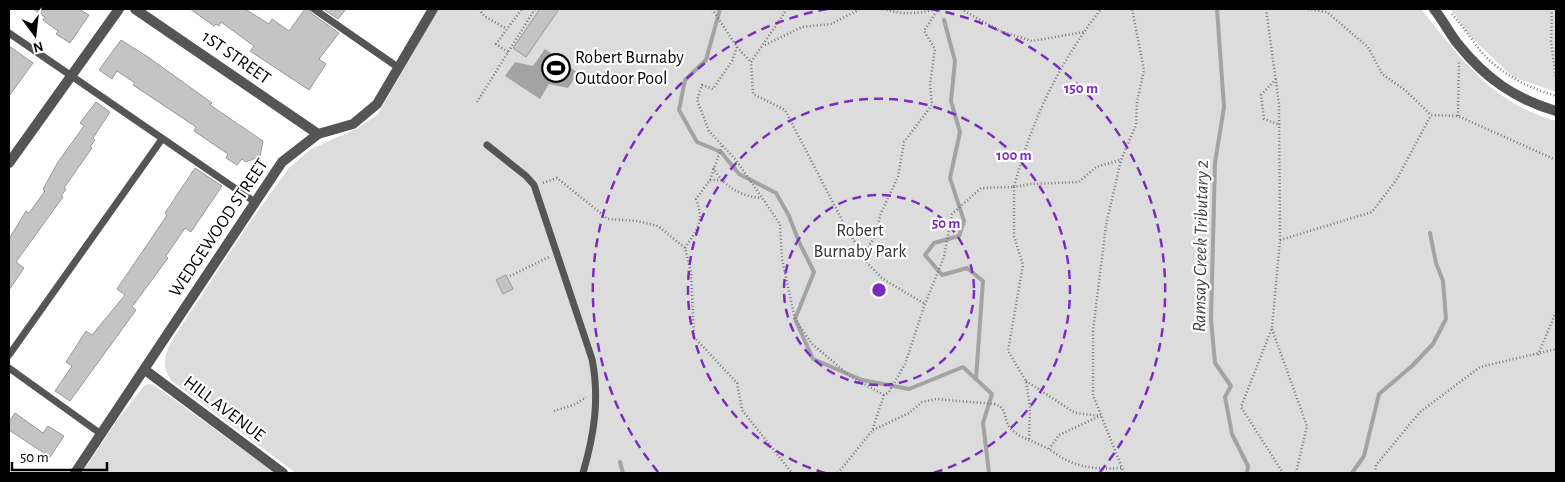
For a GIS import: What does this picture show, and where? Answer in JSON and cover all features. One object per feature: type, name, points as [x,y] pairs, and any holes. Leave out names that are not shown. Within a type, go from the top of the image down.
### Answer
[{"type":"street","points":[[9,164],[119,9]]},
{"type":"street","name":"1ST STREET","points":[[135,9],[318,134]]},
{"type":"street","name":"WEDGEWOOD STREET","points":[[75,473],[282,162],[318,134],[353,124],[377,104],[433,9]]},
{"type":"street","points":[[1434,9],[1457,43],[1488,77],[1519,98],[1556,111]]},
{"type":"street","name":"HILL AVENUE","points":[[145,370],[284,473]]},
{"type":"lane","points":[[314,9],[398,68]]},
{"type":"lane","points":[[9,33],[255,202]]},
{"type":"lane","points":[[9,355],[162,138]]},
{"type":"lane","points":[[487,145],[526,176],[541,200],[592,359],[596,390],[593,438],[583,473]]},
{"type":"lane","points":[[9,368],[101,434]]},
{"type":"path","points":[[479,9],[484,16],[507,29]]},
{"type":"path","points":[[508,52],[496,44],[522,9]]},
{"type":"path","points":[[477,102],[534,9]]},
{"type":"path","points":[[712,9],[737,47],[752,62]]},
{"type":"path","points":[[787,9],[752,62],[754,94],[785,110],[862,256],[883,279],[925,304]]},
{"type":"path","points":[[764,45],[802,27],[831,24],[860,9]]},
{"type":"path","points":[[883,9],[897,13],[919,14],[938,9]]},
{"type":"path","points":[[862,256],[874,238],[881,213],[898,177],[904,142],[932,106],[930,84],[936,48],[924,31],[938,9]]},
{"type":"path","points":[[961,9],[1000,31],[1032,42],[1084,32]]},
{"type":"path","points":[[1029,439],[1030,407],[1026,381],[1008,351],[1024,265],[1014,236],[1014,187],[1025,147],[1044,99],[1084,32],[1101,9]]},
{"type":"path","points":[[1124,473],[1093,395],[1094,331],[1106,225],[1121,160],[1136,124],[1137,102],[1144,70],[1132,9]]},
{"type":"path","points":[[1266,9],[1276,79],[1280,125],[1280,240],[1272,328],[1241,407],[1283,473]]},
{"type":"path","points":[[1308,9],[1327,12],[1368,47],[1382,74],[1405,90],[1431,114],[1458,116],[1556,160]]},
{"type":"path","points":[[1448,9],[1488,59],[1537,90],[1556,96]]},
{"type":"path","points":[[1552,9],[1551,41],[1556,79]]},
{"type":"path","points":[[1457,43],[1458,116]]},
{"type":"path","points":[[737,47],[732,61],[713,89],[702,85],[697,100],[709,131],[736,160],[760,198],[780,224],[782,260],[795,319],[812,344],[850,376],[884,395]]},
{"type":"path","points":[[1276,79],[1261,96],[1264,119],[1280,125]]},
{"type":"path","points":[[1280,240],[1372,212],[1397,178],[1431,114]]},
{"type":"path","points":[[1556,133],[1556,140]]},
{"type":"path","points":[[685,248],[700,224],[701,212],[696,199],[710,180],[722,146]]},
{"type":"path","points":[[838,473],[872,431],[884,395],[889,392],[905,364],[925,304],[944,257],[952,214],[981,188],[1079,182],[1096,167],[1121,160]]},
{"type":"path","points":[[713,168],[721,180],[742,196],[760,198]]},
{"type":"path","points":[[534,186],[557,178],[608,219],[637,221],[658,226],[685,248],[691,272],[694,337],[738,384],[742,410],[792,473]]},
{"type":"path","points":[[710,180],[721,180]]},
{"type":"path","points":[[510,276],[557,253]]},
{"type":"path","points":[[1538,355],[1556,312]]},
{"type":"path","points":[[1272,328],[1307,426],[1296,473]]},
{"type":"path","points":[[1375,473],[1376,465],[1420,412],[1480,368],[1556,349]]},
{"type":"path","points":[[1026,381],[1075,413],[1101,416]]},
{"type":"path","points":[[554,411],[576,404],[596,390]]},
{"type":"path","points":[[872,431],[909,413],[922,402],[936,399],[1000,405],[1005,410],[1006,420],[1011,429],[1024,439],[1029,439],[1049,449],[1072,463],[1099,469],[1123,468]]},
{"type":"path","points":[[1049,449],[1059,435],[1101,416]]},
{"type":"green space","name":"Robert Burnaby Park","points":[[438,9],[1421,9],[1464,61],[1495,91],[1533,113],[1556,121],[1556,473],[296,473],[172,381],[166,370],[166,354],[174,337],[250,222],[289,168],[311,149],[358,128],[378,114]]},
{"type":"green space","points":[[1451,9],[1556,9],[1556,92],[1513,77],[1470,36]]},
{"type":"green space","points":[[154,385],[275,473],[82,473],[118,419],[144,386]]},
{"type":"shaded area","points":[[545,49],[578,73],[568,88],[549,84],[540,99],[505,76],[515,62],[533,66]]},
{"type":"building","points":[[33,9],[79,9],[89,15],[70,43],[56,34],[58,31],[43,20],[45,17]]},
{"type":"building","points":[[190,9],[245,9],[269,24],[272,19],[289,31],[305,9],[309,9],[311,13],[339,33],[319,59],[326,64],[309,90],[250,51],[254,46],[221,22],[219,26],[216,24],[214,26]]},
{"type":"building","points":[[323,9],[346,9],[338,19]]},
{"type":"building","points":[[540,9],[559,9],[526,57],[513,48]]},
{"type":"building","points":[[121,40],[148,57],[212,103],[210,105],[263,141],[260,156],[246,162],[242,159],[237,165],[226,158],[228,154],[194,131],[196,127],[133,85],[135,83],[117,71],[112,79],[99,70]]},
{"type":"building","points":[[9,46],[33,63],[9,96]]},
{"type":"building","points":[[96,102],[110,112],[93,138],[95,140],[90,147],[92,148],[64,188],[66,189],[61,196],[63,197],[16,262],[24,268],[9,290],[9,239],[26,211],[29,213],[45,191],[43,189],[58,162],[84,126],[80,123]]},
{"type":"building","points":[[195,168],[222,186],[191,232],[185,228],[166,256],[168,258],[132,307],[136,310],[70,401],[55,391],[72,366],[66,362],[86,331],[92,335],[125,295],[117,289],[167,215],[165,213]]},
{"type":"building","points":[[506,275],[513,289],[503,294],[496,280]]},
{"type":"building","points":[[15,413],[43,433],[48,426],[64,436],[50,457],[9,430],[9,422]]},
{"type":"waterway","points":[[720,9],[706,60],[685,80],[679,110],[697,142],[721,152],[739,174],[776,193],[789,216],[814,272],[795,319],[813,359],[862,380],[909,389],[963,367],[992,394],[983,423],[989,473]]},
{"type":"waterway","name":"Ramsay Creek Tributary 2","points":[[1217,9],[1224,107],[1215,163],[1211,319],[1215,363],[1231,386],[1225,397],[1232,434],[1248,466],[1247,473]]},
{"type":"waterway","points":[[944,20],[955,61],[951,101],[960,132],[950,178],[964,221],[959,236],[934,243],[925,255],[942,275],[967,268],[983,281],[976,379]]},
{"type":"waterway","points":[[1352,473],[1364,456],[1379,394],[1412,366],[1433,344],[1446,319],[1443,281],[1436,263],[1430,233]]},
{"type":"waterway","points":[[620,462],[623,473]]},
{"type":"place","name":"Robert Burnaby Outdoor Pool","points":[[556,68]]}]
